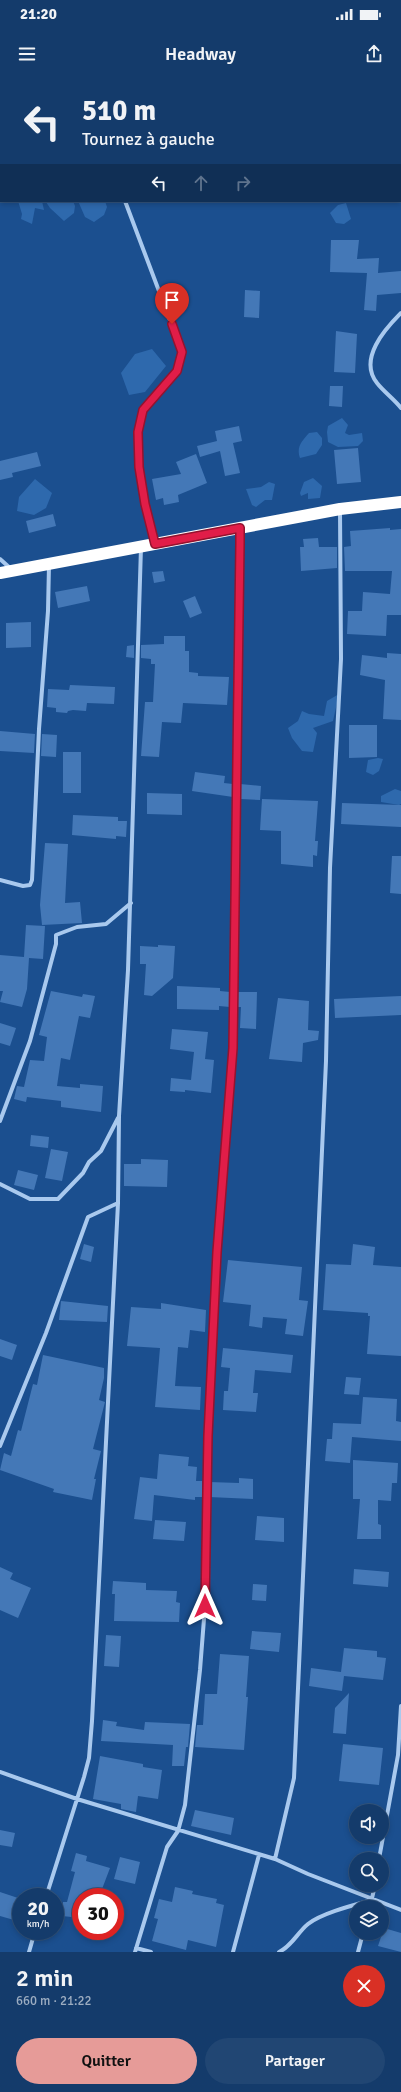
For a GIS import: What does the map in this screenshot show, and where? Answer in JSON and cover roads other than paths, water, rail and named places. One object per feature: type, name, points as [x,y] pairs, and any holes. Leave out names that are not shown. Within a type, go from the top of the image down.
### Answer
[{"type":"highway","points":[[0,573],[49,565],[141,546],[340,509],[401,502]]},
{"type":"street","points":[[125,202],[182,352],[177,371],[143,410],[138,432],[139,467],[145,504],[155,544]]},
{"type":"street","points":[[401,313],[377,340],[372,355],[372,371],[376,382],[401,408]]},
{"type":"street","points":[[275,1859],[294,1778],[325,1069],[330,868],[341,659],[340,509]]},
{"type":"street","points":[[152,1952],[135,1950],[167,1847],[178,1831],[185,1805],[205,1613],[206,1467],[210,1382],[217,1252],[233,1048],[240,528]]},
{"type":"street","points":[[49,1888],[78,1799],[89,1758],[92,1720],[118,1203],[119,1116],[128,970],[141,546]]},
{"type":"street","points":[[0,559],[12,570]]},
{"type":"street","points":[[0,880],[23,886],[30,885],[32,880],[39,729],[48,611],[49,565]]},
{"type":"street","points":[[0,1121],[30,1040],[56,944],[56,935],[77,927],[106,924],[130,903]]},
{"type":"street","points":[[0,1184],[30,1199],[58,1199],[83,1174],[89,1162],[101,1151],[119,1116]]},
{"type":"street","points":[[0,1446],[48,1326],[88,1217],[118,1203]]},
{"type":"street","points":[[381,1852],[398,1755],[401,1706]]},
{"type":"street","points":[[0,1772],[178,1831],[275,1859],[372,1900],[374,1892]]},
{"type":"street","points":[[234,1952],[259,1855]]},
{"type":"street","points":[[389,1906],[401,1910]]},
{"type":"street","points":[[279,1952],[285,1949],[308,1924],[338,1910],[349,1907]]},
{"type":"street","points":[[28,1952],[32,1940]]},
{"type":"street","points":[[358,1952],[361,1940]]}]
